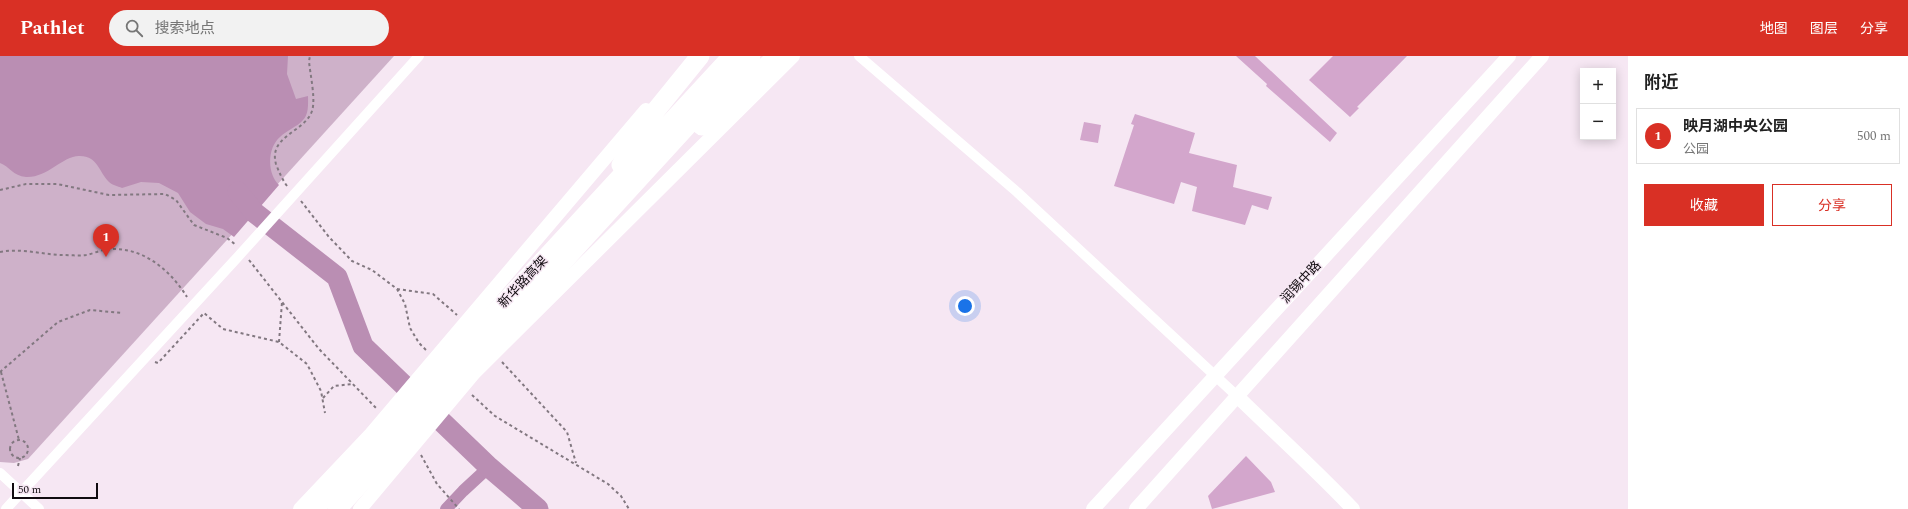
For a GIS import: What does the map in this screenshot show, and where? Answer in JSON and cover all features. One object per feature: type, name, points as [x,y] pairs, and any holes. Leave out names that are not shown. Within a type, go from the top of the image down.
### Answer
[{"type":"highway","points":[[609,200],[644,125],[700,56]]},
{"type":"highway","name":"新华路高架","points":[[337,509],[609,200],[732,56]]},
{"type":"highway","name":"新华路高架","points":[[314,509],[609,200],[751,56]]},
{"type":"highway","points":[[609,200],[777,56]]},
{"type":"main road","points":[[300,509],[371,434],[691,56]]},
{"type":"main road","points":[[360,509],[411,453],[474,373],[793,56]]},
{"type":"main road","name":"润锡中路","points":[[1093,509],[1509,56]]},
{"type":"main road","points":[[1136,509],[1542,56]]},
{"type":"main road","points":[[1237,396],[1282,441],[1325,480],[1353,509]]},
{"type":"street","points":[[6,509],[235,260],[295,190],[420,56]]},
{"type":"street","points":[[859,56],[1017,192],[1237,396]]},
{"type":"street","points":[[0,473],[39,509]]},
{"type":"path","points":[[295,190],[281,176],[275,159],[277,146],[285,137],[307,121],[312,110],[313,97],[309,61],[310,56]]},
{"type":"path","points":[[0,190],[26,184],[57,184],[109,195],[165,194],[176,200],[194,225],[227,238],[237,246]]},
{"type":"path","points":[[300,201],[329,237],[352,261],[372,270],[397,289],[405,304],[410,328],[419,343],[430,354]]},
{"type":"path","points":[[0,252],[15,249],[60,255],[85,255],[104,250],[130,250],[155,262],[179,284],[193,306]]},
{"type":"path","points":[[247,258],[282,300],[319,349],[380,412]]},
{"type":"path","points":[[397,289],[434,294],[466,323]]},
{"type":"path","points":[[280,342],[282,300]]},
{"type":"path","points":[[19,440],[0,372],[58,322],[90,310],[122,313]]},
{"type":"path","points":[[147,357],[158,363],[204,313],[223,329],[280,342],[307,364],[321,391],[326,413]]},
{"type":"path","points":[[494,353],[567,432],[576,464]]},
{"type":"path","points":[[323,398],[334,386],[353,384]]},
{"type":"path","points":[[468,390],[495,416],[608,484],[621,496],[629,509]]},
{"type":"path","points":[[19,440],[26,443],[28,449],[26,455],[20,458],[13,456],[10,450],[13,443],[19,440]]},
{"type":"path","points":[[411,453],[422,457],[441,489],[459,509]]},
{"type":"path","points":[[18,466],[20,458]]},
{"type":"shaded area","points":[[0,56],[394,56],[28,459],[14,463],[0,462]]},
{"type":"shaded area","points":[[0,56],[288,56],[287,74],[296,99],[308,96],[307,112],[305,118],[298,125],[280,137],[273,148],[270,161],[271,168],[272,174],[279,185],[234,237],[223,229],[206,224],[190,212],[178,193],[159,183],[141,182],[122,188],[111,184],[94,161],[90,158],[80,156],[67,159],[48,171],[26,177],[14,173],[0,163]]},
{"type":"building","points":[[1236,56],[1255,56],[1337,133],[1330,142],[1266,86],[1267,84]]},
{"type":"building","points":[[1333,56],[1407,56],[1357,107],[1359,108],[1350,117],[1309,80]]},
{"type":"building","points":[[1135,114],[1195,133],[1189,153],[1237,165],[1233,187],[1272,197],[1268,210],[1252,205],[1245,225],[1192,211],[1197,187],[1181,182],[1174,204],[1114,186],[1134,125],[1131,124]]},
{"type":"building","points":[[1084,122],[1101,125],[1098,143],[1080,140]]},
{"type":"building","points":[[1246,456],[1271,482],[1275,492],[1212,509],[1208,496]]},
{"type":"waterway","points":[[238,192],[255,213],[337,277],[363,346],[489,467],[538,509]]},
{"type":"waterway","points":[[446,509],[489,467]]},
{"type":"place","name":"映月湖中央公园","points":[[106,257]]}]
